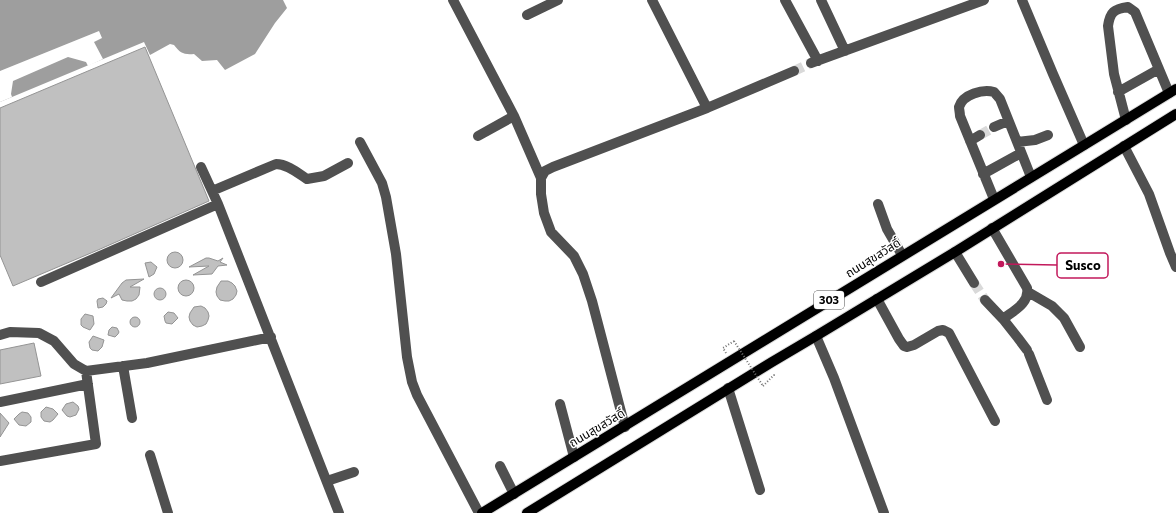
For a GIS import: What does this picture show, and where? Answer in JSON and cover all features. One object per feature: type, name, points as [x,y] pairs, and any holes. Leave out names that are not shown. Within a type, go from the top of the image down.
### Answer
[{"type":"main road","name":"ถนนสุขสวัสดิ์","points":[[482,513],[1172,91]]},
{"type":"main road","name":"303","points":[[528,513],[728,388],[954,252],[1176,114]]},
{"type":"street","points":[[453,0],[514,116],[541,178],[541,194],[544,213],[551,232],[574,256],[583,274],[592,301],[625,426]]},
{"type":"street","points":[[527,15],[558,0]]},
{"type":"street","points":[[652,0],[707,108]]},
{"type":"street","points":[[785,0],[814,62],[984,0]]},
{"type":"street","points":[[821,0],[845,51]]},
{"type":"street","points":[[1022,0],[1084,145]]},
{"type":"street","points":[[1126,120],[1114,74],[1108,26],[1112,13],[1119,8],[1128,7],[1135,12],[1159,69],[1172,91]]},
{"type":"street","points":[[1118,92],[1159,69]]},
{"type":"street","points":[[541,178],[545,171],[553,167],[707,108],[794,71]]},
{"type":"street","points":[[994,199],[960,116],[959,108],[964,100],[977,92],[987,90],[994,92],[1000,99],[1031,177]]},
{"type":"street","points":[[478,136],[514,116]]},
{"type":"street","points":[[994,127],[1008,121]]},
{"type":"street","points":[[970,141],[980,135]]},
{"type":"street","points":[[1017,142],[1035,140],[1048,135]]},
{"type":"street","points":[[360,142],[382,183],[386,197],[396,254],[404,335],[412,382],[417,395],[479,513]]},
{"type":"street","points":[[1124,146],[1149,194],[1176,268]]},
{"type":"street","points":[[983,174],[1021,153]]},
{"type":"street","points":[[212,191],[276,164],[282,164],[307,179],[324,176],[348,163]]},
{"type":"street","points":[[201,167],[218,204],[339,513]]},
{"type":"street","points":[[41,282],[218,204]]},
{"type":"street","points":[[878,204],[887,229],[902,255]]},
{"type":"street","points":[[992,228],[1028,292],[1024,303],[1003,319]]},
{"type":"street","points":[[954,252],[974,283]]},
{"type":"street","points":[[1028,292],[1052,306],[1064,318],[1080,347]]},
{"type":"street","points":[[877,299],[904,346],[907,347],[914,345],[938,331],[943,330],[949,333],[995,422]]},
{"type":"street","points":[[985,300],[1003,319],[1028,352],[1047,400]]},
{"type":"street","points":[[0,335],[10,332],[39,333],[54,341],[74,364],[86,371],[147,363],[271,337]]},
{"type":"street","points":[[816,336],[834,378],[884,513]]},
{"type":"street","points":[[123,366],[132,418]]},
{"type":"street","points":[[0,461],[96,444],[86,371]]},
{"type":"street","points":[[0,402],[88,384]]},
{"type":"street","points":[[728,388],[760,490]]},
{"type":"street","points":[[560,404],[574,457]]},
{"type":"street","points":[[150,455],[168,513]]},
{"type":"street","points":[[500,466],[514,494]]},
{"type":"street","points":[[327,481],[354,472]]},
{"type":"path","points":[[730,361],[723,348],[734,341],[763,386]]},
{"type":"shaded area","points":[[0,0],[283,0],[287,8],[275,23],[255,54],[225,70],[217,60],[202,61],[194,54],[182,53],[174,45],[170,44],[150,55],[144,42],[0,102]]},
{"type":"pier","points":[[99,31],[102,38],[94,42],[103,59],[88,66],[86,62],[68,57],[13,81],[12,97],[0,102],[0,71]]},
{"type":"building","points":[[145,47],[209,201],[13,286],[0,255],[0,108]]},
{"type":"building","points":[[172,252],[178,252],[183,257],[181,266],[178,268],[172,268],[167,263],[167,257]]},
{"type":"building","points":[[206,258],[218,261],[223,258],[220,262],[227,265],[218,266],[212,274],[193,275],[209,266],[189,267]]},
{"type":"building","points":[[151,262],[157,267],[154,274],[149,277],[145,263]]},
{"type":"building","points":[[144,279],[130,287],[140,287],[139,295],[136,299],[132,301],[122,300],[119,294],[111,298],[126,280]]},
{"type":"building","points":[[183,280],[189,280],[194,285],[192,294],[189,296],[183,296],[178,291],[178,285]]},
{"type":"building","points":[[221,281],[228,281],[235,286],[237,291],[233,299],[225,301],[220,300],[217,296],[217,287]]},
{"type":"building","points":[[162,288],[165,289],[165,299],[158,300],[155,299],[154,292],[155,289]]},
{"type":"building","points":[[103,298],[107,301],[106,304],[103,307],[98,308],[98,299]]},
{"type":"building","points":[[201,306],[205,308],[209,316],[206,324],[197,327],[193,325],[189,317],[194,307]]},
{"type":"building","points":[[168,312],[174,313],[178,318],[172,324],[166,323],[165,321],[164,316]]},
{"type":"building","points":[[85,314],[93,316],[94,324],[90,330],[81,325],[81,319]]},
{"type":"building","points":[[135,317],[140,322],[135,327],[130,322]]},
{"type":"building","points":[[112,327],[117,328],[119,332],[115,337],[108,335],[109,330]]},
{"type":"building","points":[[93,336],[104,340],[102,347],[98,351],[90,348],[89,342]]},
{"type":"building","points":[[34,343],[41,376],[0,384],[0,350]]},
{"type":"building","points":[[73,402],[79,409],[76,415],[70,417],[67,416],[62,410],[66,404]]},
{"type":"building","points":[[46,407],[53,409],[58,414],[50,422],[44,421],[41,417],[41,412]]},
{"type":"building","points":[[22,412],[28,413],[31,417],[31,422],[26,426],[19,425],[14,419]]},
{"type":"building","points":[[0,413],[9,423],[0,437]]},
{"type":"tunnel","points":[[794,71],[811,63]]},
{"type":"tunnel","points":[[980,135],[994,127]]},
{"type":"tunnel","points":[[974,283],[985,300]]},
{"type":"place","name":"Susco","points":[[1001,264]]}]
